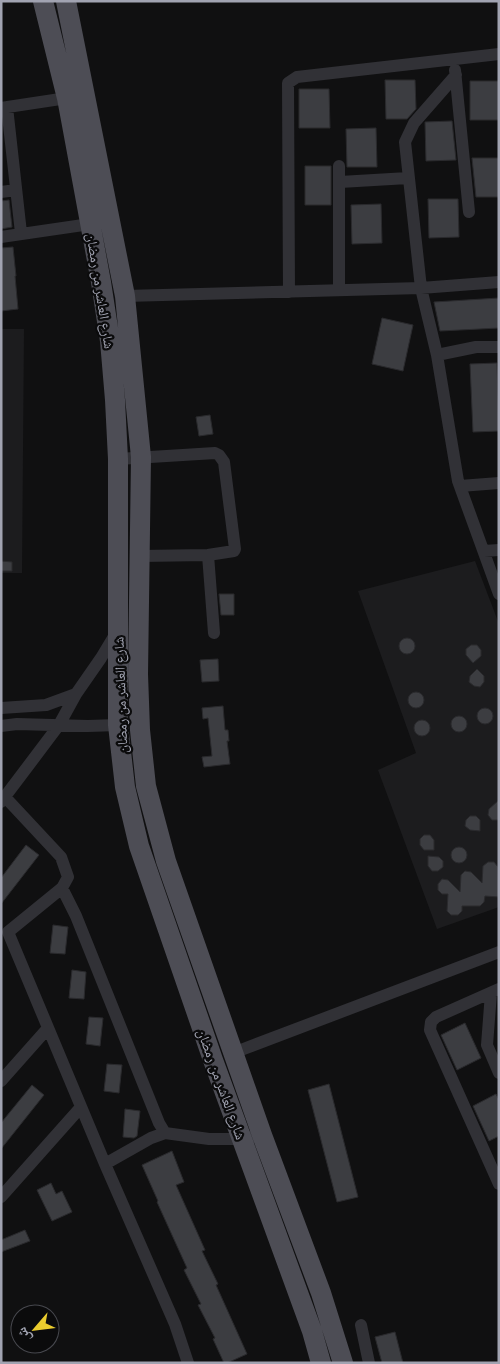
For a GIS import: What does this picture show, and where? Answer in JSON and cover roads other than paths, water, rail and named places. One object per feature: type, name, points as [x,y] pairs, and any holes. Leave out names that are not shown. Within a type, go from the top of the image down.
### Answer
[{"type":"main road","name":"شارع العاشر من رمضان","points":[[44,1],[67,98],[110,341],[116,400],[118,460],[118,725],[125,787],[139,846],[241,1139],[312,1331],[321,1363]]},
{"type":"main road","name":"شارع العاشر من رمضان","points":[[66,1],[125,296],[141,457],[138,674],[140,730],[146,786],[166,861],[262,1135],[321,1293],[343,1363]]},
{"type":"street","points":[[289,292],[288,83],[297,77],[499,54]]},
{"type":"street","points":[[454,58],[469,212]]},
{"type":"street","points":[[456,75],[414,123],[407,136],[408,178],[421,288],[436,354],[456,471],[499,594]]},
{"type":"street","points":[[21,234],[4,108],[67,98]]},
{"type":"street","points":[[339,166],[339,290]]},
{"type":"street","points":[[340,182],[408,178]]},
{"type":"street","points":[[1,192],[16,190]]},
{"type":"street","points":[[1,237],[90,224]]},
{"type":"street","points":[[125,296],[421,288],[499,282]]},
{"type":"street","points":[[436,354],[476,347],[499,348]]},
{"type":"street","points":[[118,460],[141,457],[215,454],[222,458],[235,549],[231,552],[208,554],[140,556]]},
{"type":"street","points":[[460,486],[499,483]]},
{"type":"street","points":[[484,551],[499,550]]},
{"type":"street","points":[[208,554],[214,633]]},
{"type":"street","points":[[118,630],[76,694],[59,725],[3,799],[61,858],[68,877],[62,888],[5,936],[82,1107],[175,1324],[188,1363]]},
{"type":"street","points":[[1,708],[46,705],[76,694]]},
{"type":"street","points":[[1,726],[17,724],[118,725]]},
{"type":"street","points":[[62,888],[76,916],[159,1123],[165,1133]]},
{"type":"street","points":[[233,1053],[499,952]]},
{"type":"street","points":[[495,991],[488,1045],[499,1073]]},
{"type":"street","points":[[495,991],[436,1017],[431,1022],[430,1030],[494,1160],[499,1184]]},
{"type":"street","points":[[1,1081],[48,1028]]},
{"type":"street","points":[[1,1197],[82,1107]]},
{"type":"street","points":[[105,1164],[151,1138],[165,1133],[210,1139],[241,1139],[262,1135]]},
{"type":"street","points":[[361,1325],[369,1363]]}]
